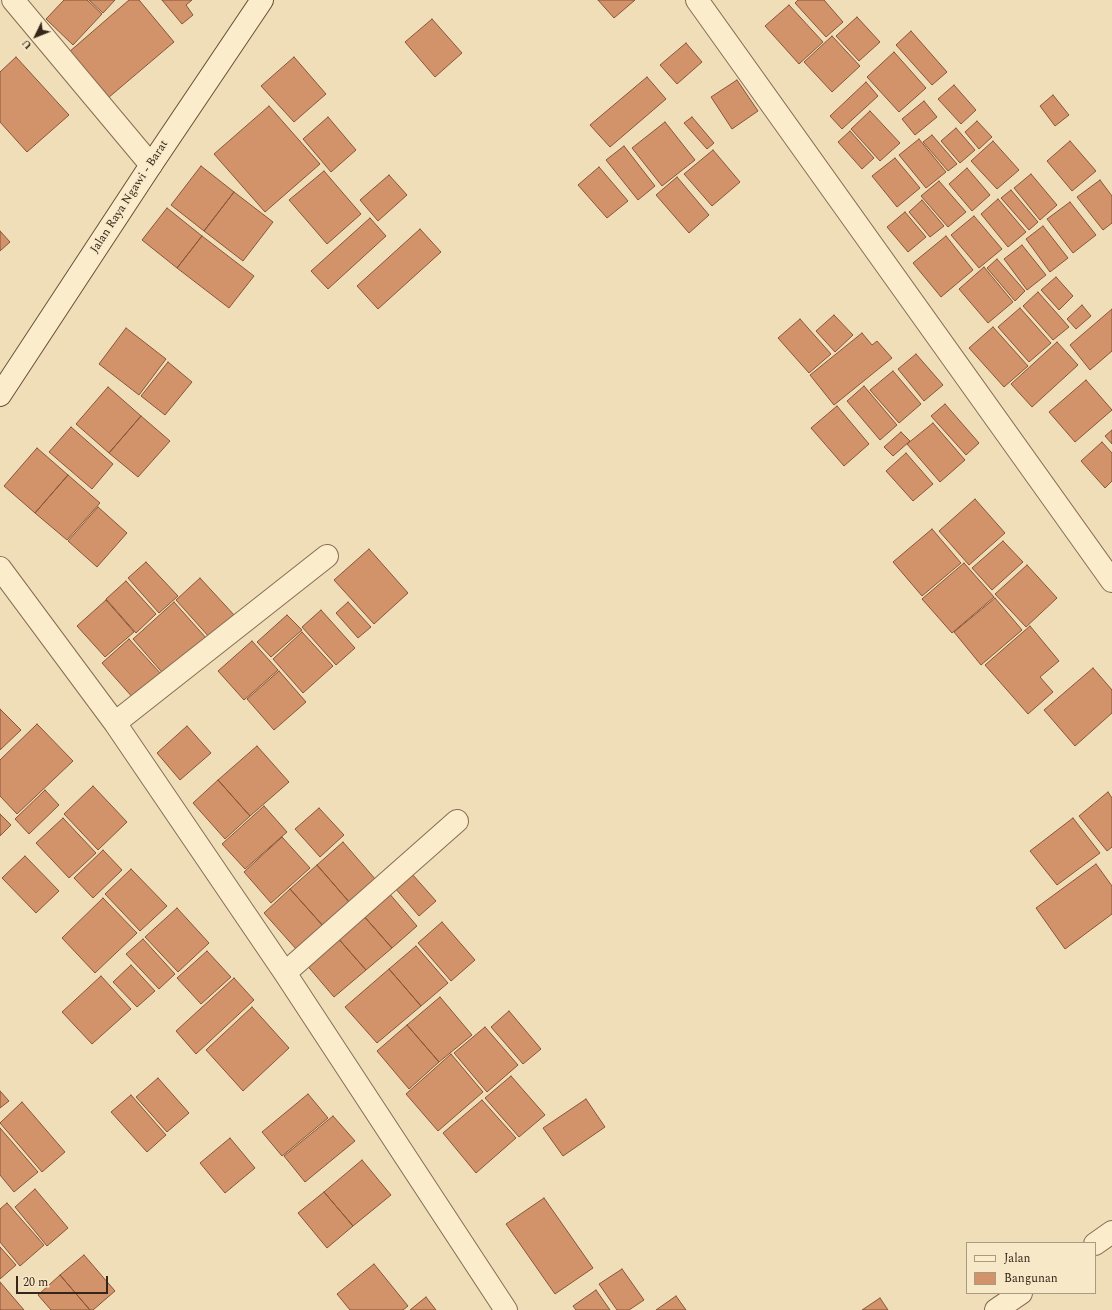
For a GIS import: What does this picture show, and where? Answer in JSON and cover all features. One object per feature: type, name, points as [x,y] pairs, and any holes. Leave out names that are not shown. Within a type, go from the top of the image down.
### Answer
[{"type":"street","points":[[13,0],[151,165]]},
{"type":"street","name":"Jalan Raya Ngawi - Barat","points":[[0,395],[151,165],[262,0]]},
{"type":"street","points":[[697,0],[1105,555],[1112,582]]},
{"type":"street","points":[[115,723],[327,556]]},
{"type":"street","points":[[0,568],[115,723],[285,973],[506,1310]]},
{"type":"street","points":[[285,973],[457,821]]},
{"type":"street","points":[[1096,1243],[1112,1232]]},
{"type":"street","points":[[996,1310],[1020,1294]]},
{"type":"building","points":[[64,0],[87,0],[102,14],[73,45],[46,19]]},
{"type":"building","points":[[89,0],[115,0],[103,13]]},
{"type":"building","points":[[129,0],[139,0],[174,42],[108,98],[69,52]]},
{"type":"building","points":[[162,0],[192,0],[186,5],[193,15],[182,24]]},
{"type":"building","points":[[598,0],[635,0],[614,18]]},
{"type":"building","points":[[798,0],[824,0],[843,22],[826,37],[795,3]]},
{"type":"building","points":[[789,5],[823,42],[799,64],[765,26]]},
{"type":"building","points":[[857,17],[880,42],[859,61],[836,36]]},
{"type":"building","points":[[432,19],[462,53],[435,77],[405,42]]},
{"type":"building","points":[[911,31],[947,72],[932,85],[896,45]]},
{"type":"building","points":[[832,36],[860,66],[832,92],[804,62]]},
{"type":"building","points":[[686,43],[702,62],[677,84],[660,65]]},
{"type":"building","points":[[894,52],[926,88],[899,112],[867,77]]},
{"type":"building","points":[[16,57],[69,115],[27,152],[0,122],[0,72]]},
{"type":"building","points":[[294,57],[326,94],[294,122],[261,86]]},
{"type":"building","points":[[647,77],[666,99],[610,147],[590,125]]},
{"type":"building","points":[[737,80],[758,111],[732,129],[711,97]]},
{"type":"building","points":[[866,82],[878,96],[842,129],[830,116]]},
{"type":"building","points":[[954,85],[976,110],[961,124],[938,99]]},
{"type":"building","points":[[1053,95],[1069,115],[1055,126],[1040,106]]},
{"type":"building","points":[[924,101],[937,117],[915,135],[902,119]]},
{"type":"building","points":[[269,106],[320,164],[265,212],[214,154]]},
{"type":"building","points":[[870,111],[900,143],[880,161],[851,129]]},
{"type":"building","points":[[328,117],[356,150],[331,172],[303,139]]},
{"type":"building","points":[[692,117],[714,143],[707,149],[684,123]]},
{"type":"building","points":[[977,121],[992,137],[979,149],[965,132]]},
{"type":"building","points":[[665,122],[695,160],[662,186],[632,148]]},
{"type":"building","points":[[956,128],[975,150],[960,163],[941,141]]},
{"type":"building","points":[[850,131],[874,158],[862,169],[838,142]]},
{"type":"building","points":[[932,135],[957,164],[948,171],[923,142]]},
{"type":"building","points":[[919,139],[946,172],[926,188],[899,155]]},
{"type":"building","points":[[993,141],[1019,170],[997,189],[971,161]]},
{"type":"building","points":[[1070,141],[1096,171],[1072,191],[1047,161]]},
{"type":"building","points":[[624,146],[655,186],[638,200],[606,160]]},
{"type":"building","points":[[713,150],[740,182],[712,206],[684,174]]},
{"type":"building","points":[[895,158],[920,188],[897,207],[872,176]]},
{"type":"building","points":[[201,166],[234,192],[204,231],[171,205]]},
{"type":"building","points":[[599,167],[628,201],[607,218],[578,185]]},
{"type":"building","points":[[967,168],[990,195],[972,211],[949,184]]},
{"type":"building","points":[[324,171],[361,214],[327,244],[289,200]]},
{"type":"building","points":[[1031,174],[1057,205],[1040,220],[1014,188]]},
{"type":"building","points":[[389,175],[407,195],[378,221],[360,200]]},
{"type":"building","points":[[677,177],[709,215],[689,233],[656,195]]},
{"type":"building","points":[[1100,180],[1112,196],[1112,223],[1103,230],[1077,197]]},
{"type":"building","points":[[939,181],[966,212],[948,227],[921,196]]},
{"type":"building","points":[[1011,190],[1038,222],[1029,230],[1001,198]]},
{"type":"building","points":[[234,192],[273,222],[243,261],[204,231]]},
{"type":"building","points":[[998,199],[1026,232],[1008,247],[981,214]]},
{"type":"building","points":[[922,200],[944,226],[930,237],[909,212]]},
{"type":"building","points":[[1070,202],[1096,235],[1073,253],[1047,219]]},
{"type":"building","points":[[167,208],[202,236],[177,268],[142,240]]},
{"type":"building","points":[[905,212],[926,237],[908,252],[887,227]]},
{"type":"building","points":[[974,216],[1002,249],[979,268],[951,235]]},
{"type":"building","points":[[370,218],[386,236],[328,289],[311,271]]},
{"type":"building","points":[[1043,226],[1068,258],[1050,272],[1026,239]]},
{"type":"building","points":[[420,229],[441,252],[378,309],[357,286]]},
{"type":"building","points":[[0,231],[10,242],[0,251]]},
{"type":"building","points":[[202,236],[254,276],[229,308],[177,268]]},
{"type":"building","points":[[946,236],[973,270],[941,297],[913,263]]},
{"type":"building","points":[[1022,245],[1046,275],[1027,290],[1004,259]]},
{"type":"building","points":[[997,259],[1025,291],[1015,301],[987,268]]},
{"type":"building","points":[[984,267],[1013,302],[988,323],[959,289]]},
{"type":"building","points":[[1056,277],[1073,296],[1059,310],[1041,290]]},
{"type":"building","points":[[1038,292],[1069,327],[1053,340],[1023,306]]},
{"type":"building","points":[[1082,305],[1091,316],[1076,329],[1067,319]]},
{"type":"building","points":[[1020,308],[1051,343],[1029,362],[998,327]]},
{"type":"building","points":[[1112,309],[1112,351],[1090,370],[1070,345]]},
{"type":"building","points":[[834,315],[853,335],[835,352],[816,331]]},
{"type":"building","points":[[800,319],[831,354],[809,373],[778,338]]},
{"type":"building","points":[[993,327],[1028,366],[1004,387],[969,348]]},
{"type":"building","points":[[126,328],[166,359],[139,395],[99,364]]},
{"type":"building","points":[[862,333],[872,345],[877,341],[892,358],[834,405],[810,375]]},
{"type":"building","points":[[1057,342],[1078,365],[1032,407],[1011,384]]},
{"type":"building","points":[[916,354],[943,385],[924,401],[898,369]]},
{"type":"building","points":[[168,362],[192,382],[165,415],[141,396]]},
{"type":"building","points":[[893,371],[921,404],[899,423],[870,390]]},
{"type":"building","points":[[1086,380],[1112,410],[1075,442],[1049,412]]},
{"type":"building","points":[[864,386],[897,425],[880,440],[847,401]]},
{"type":"building","points":[[108,387],[141,416],[109,453],[76,424]]},
{"type":"building","points":[[945,404],[979,443],[966,455],[931,416]]},
{"type":"building","points":[[837,406],[869,444],[844,466],[811,428]]},
{"type":"building","points":[[141,416],[170,441],[138,477],[109,453]]},
{"type":"building","points":[[933,423],[965,460],[940,482],[907,444]]},
{"type":"building","points":[[71,427],[113,464],[92,489],[49,452]]},
{"type":"building","points":[[1112,430],[1112,444],[1105,436]]},
{"type":"building","points":[[901,432],[910,441],[893,456],[884,447]]},
{"type":"building","points":[[1102,442],[1112,453],[1112,481],[1105,488],[1081,461]]},
{"type":"building","points":[[37,448],[68,475],[35,513],[4,486]]},
{"type":"building","points":[[906,453],[933,484],[913,501],[886,471]]},
{"type":"building","points":[[68,475],[100,503],[67,540],[35,513]]},
{"type":"building","points":[[975,499],[1005,533],[969,565],[939,531]]},
{"type":"building","points":[[98,507],[127,533],[97,567],[68,541]]},
{"type":"building","points":[[932,529],[961,563],[922,596],[893,562]]},
{"type":"building","points":[[1003,541],[1023,562],[992,590],[972,568]]},
{"type":"building","points":[[369,549],[408,593],[374,624],[334,580]]},
{"type":"building","points":[[146,562],[178,596],[159,613],[128,578]]},
{"type":"building","points":[[964,563],[994,597],[952,633],[922,599]]},
{"type":"building","points":[[1027,565],[1057,598],[1026,627],[995,594]]},
{"type":"building","points":[[200,578],[235,616],[210,638],[176,600]]},
{"type":"building","points":[[126,581],[156,614],[136,633],[106,599]]},
{"type":"building","points":[[995,598],[1022,630],[981,665],[954,632]]},
{"type":"building","points":[[106,600],[134,632],[105,657],[77,626]]},
{"type":"building","points":[[174,602],[207,639],[166,677],[133,639]]},
{"type":"building","points":[[348,602],[371,627],[358,638],[336,613]]},
{"type":"building","points":[[321,610],[355,648],[336,665],[302,627]]},
{"type":"building","points":[[287,615],[302,630],[271,657],[257,642]]},
{"type":"building","points":[[1030,626],[1059,661],[1040,677],[1053,692],[1028,714],[985,665]]},
{"type":"building","points":[[302,632],[333,666],[303,693],[273,659]]},
{"type":"building","points":[[129,639],[161,674],[134,699],[102,663]]},
{"type":"building","points":[[252,641],[278,670],[244,700],[218,671]]},
{"type":"building","points":[[1093,668],[1112,690],[1112,713],[1075,746],[1044,710]]},
{"type":"building","points":[[279,671],[306,702],[274,730],[247,699]]},
{"type":"building","points":[[0,709],[21,730],[0,750]]},
{"type":"building","points":[[37,724],[73,761],[17,814],[0,796],[0,760]]},
{"type":"building","points":[[187,726],[211,753],[180,780],[157,753]]},
{"type":"building","points":[[257,746],[289,782],[250,816],[218,780]]},
{"type":"building","points":[[218,780],[250,816],[225,839],[193,803]]},
{"type":"building","points":[[93,786],[127,822],[98,850],[64,814]]},
{"type":"building","points":[[45,790],[59,805],[29,834],[15,819]]},
{"type":"building","points":[[1108,792],[1112,798],[1112,847],[1107,851],[1079,816]]},
{"type":"building","points":[[264,806],[287,832],[245,869],[222,844]]},
{"type":"building","points":[[319,808],[344,835],[320,857],[295,829]]},
{"type":"building","points":[[0,814],[11,825],[0,836]]},
{"type":"building","points":[[63,818],[96,853],[69,878],[36,843]]},
{"type":"building","points":[[1073,818],[1100,853],[1057,885],[1030,851]]},
{"type":"building","points":[[282,837],[310,868],[271,903],[244,872]]},
{"type":"building","points":[[343,842],[376,880],[350,903],[317,865]]},
{"type":"building","points":[[103,850],[122,870],[93,898],[74,878]]},
{"type":"building","points":[[25,856],[59,891],[36,913],[2,878]]},
{"type":"building","points":[[1096,864],[1112,886],[1112,914],[1065,949],[1036,908]]},
{"type":"building","points":[[317,865],[350,903],[324,927],[290,889]]},
{"type":"building","points":[[131,869],[167,906],[140,931],[105,894]]},
{"type":"building","points":[[412,874],[436,901],[419,916],[395,888]]},
{"type":"building","points":[[290,889],[324,927],[297,950],[264,913]]},
{"type":"building","points":[[388,892],[417,926],[392,948],[362,914]]},
{"type":"building","points":[[103,898],[137,933],[95,973],[62,938]]},
{"type":"building","points":[[177,908],[209,943],[178,972],[145,937]]},
{"type":"building","points":[[362,914],[392,948],[366,970],[336,936]]},
{"type":"building","points":[[442,922],[475,960],[451,981],[418,943]]},
{"type":"building","points":[[336,936],[366,970],[334,997],[305,963]]},
{"type":"building","points":[[143,939],[175,974],[159,989],[126,954]]},
{"type":"building","points":[[416,946],[448,983],[421,1006],[389,969]]},
{"type":"building","points":[[207,951],[231,977],[201,1004],[177,978]]},
{"type":"building","points":[[131,965],[155,991],[137,1007],[113,982]]},
{"type":"building","points":[[389,969],[421,1006],[377,1043],[345,1007]]},
{"type":"building","points":[[101,976],[131,1009],[92,1044],[62,1012]]},
{"type":"building","points":[[234,978],[254,1000],[196,1054],[176,1031]]},
{"type":"building","points":[[440,997],[472,1035],[439,1062],[407,1025]]},
{"type":"building","points":[[252,1007],[289,1048],[243,1091],[206,1050]]},
{"type":"building","points":[[509,1011],[541,1049],[523,1064],[491,1027]]},
{"type":"building","points":[[407,1025],[439,1062],[409,1089],[377,1051]]},
{"type":"building","points":[[485,1027],[518,1065],[487,1092],[454,1053]]},
{"type":"building","points":[[451,1054],[483,1092],[438,1131],[406,1094]]},
{"type":"building","points":[[511,1076],[545,1115],[519,1137],[485,1098]]},
{"type":"building","points":[[158,1078],[189,1113],[167,1132],[136,1097]]},
{"type":"building","points":[[0,1091],[9,1101],[0,1108]]},
{"type":"building","points":[[308,1094],[328,1118],[282,1156],[262,1132]]},
{"type":"building","points":[[131,1095],[166,1135],[147,1152],[111,1112]]},
{"type":"building","points":[[586,1099],[605,1127],[563,1156],[543,1128]]},
{"type":"building","points":[[482,1100],[516,1138],[476,1173],[443,1133]]},
{"type":"building","points":[[22,1102],[65,1152],[42,1172],[0,1123]]},
{"type":"building","points":[[333,1116],[355,1141],[305,1182],[284,1156]]},
{"type":"building","points":[[0,1128],[38,1172],[14,1192],[0,1175]]},
{"type":"building","points":[[230,1138],[255,1168],[225,1193],[200,1163]]},
{"type":"building","points":[[362,1160],[391,1195],[353,1226],[324,1192]]},
{"type":"building","points":[[35,1189],[68,1228],[47,1246],[15,1207]]},
{"type":"building","points":[[324,1192],[353,1226],[327,1248],[298,1213]]},
{"type":"building","points":[[544,1198],[593,1268],[555,1294],[506,1224]]},
{"type":"building","points":[[7,1203],[44,1245],[20,1266],[0,1242],[0,1209]]},
{"type":"building","points":[[0,1247],[16,1265],[0,1279]]},
{"type":"building","points":[[84,1255],[115,1291],[93,1310],[90,1310],[60,1275]]},
{"type":"building","points":[[374,1264],[408,1306],[403,1310],[350,1310],[337,1294]]},
{"type":"building","points":[[622,1269],[644,1300],[629,1310],[617,1310],[599,1284]]},
{"type":"building","points":[[60,1275],[90,1310],[51,1310],[38,1295]]},
{"type":"building","points":[[0,1282],[24,1310],[0,1310]]},
{"type":"building","points":[[596,1290],[610,1310],[576,1310],[573,1306]]},
{"type":"building","points":[[676,1296],[686,1310],[656,1310]]},
{"type":"building","points":[[426,1297],[436,1310],[410,1310]]},
{"type":"building","points":[[880,1298],[888,1310],[862,1310]]}]
